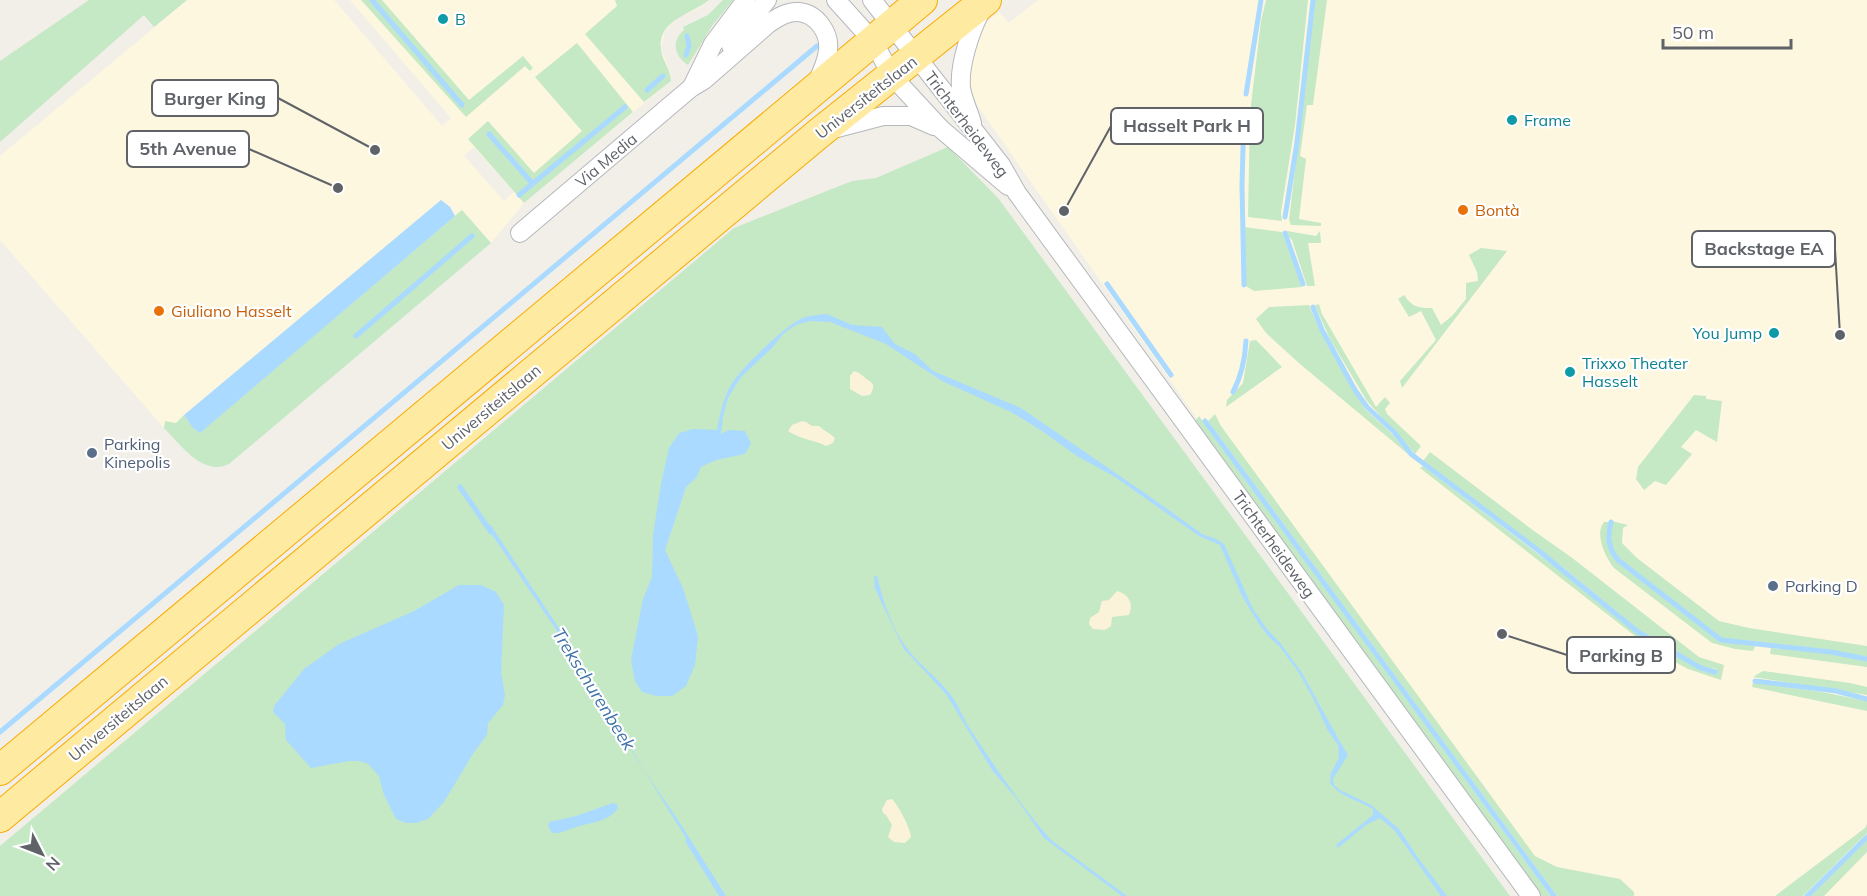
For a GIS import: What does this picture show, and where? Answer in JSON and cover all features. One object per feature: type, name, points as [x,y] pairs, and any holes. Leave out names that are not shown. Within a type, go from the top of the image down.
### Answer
[{"type":"highway","points":[[0,770],[922,0]]},
{"type":"highway","name":"Universiteitslaan","points":[[0,817],[818,134],[986,0]]},
{"type":"street","name":"Via Media","points":[[698,84],[713,44],[746,0]]},
{"type":"street","name":"Via Media","points":[[698,84],[767,0]]},
{"type":"street","points":[[836,0],[916,57]]},
{"type":"street","points":[[872,0],[892,76]]},
{"type":"street","points":[[974,131],[961,86],[964,53],[974,23],[986,0]]},
{"type":"street","name":"Via Media","points":[[519,232],[768,24],[780,17],[798,12],[807,14],[817,21],[828,37],[829,49],[826,61],[813,91]]},
{"type":"street","name":"Trichterheideweg","points":[[916,57],[1001,165],[1017,193],[1531,896]]},
{"type":"street","name":"Trichterheideweg","points":[[892,76],[941,129],[1017,193]]},
{"type":"street","points":[[818,134],[883,116],[911,116],[941,129]]},
{"type":"shaded area","points":[[187,0],[334,0],[442,126],[451,118],[350,0],[709,0],[699,8],[677,18],[665,31],[661,49],[671,74],[671,81],[524,203],[491,243],[462,210],[455,216],[450,207],[441,200],[176,423],[165,422],[164,428],[0,240],[0,156]],"holes":[[[474,147],[514,192],[504,201],[464,156]]]},
{"type":"shaded area","points":[[1038,0],[1867,0],[1867,896],[1544,896],[1364,656],[979,108],[970,89],[968,63],[976,38],[987,22],[999,12],[1009,23]]},
{"type":"green space","points":[[89,0],[187,0],[154,27],[144,15],[0,142],[0,61]]},
{"type":"green space","points":[[361,0],[382,0],[469,100],[523,56],[533,68],[530,71],[525,66],[466,117]]},
{"type":"green space","points":[[615,0],[709,0],[677,19],[664,31],[661,49],[671,81],[644,102],[585,34],[617,6]]},
{"type":"green space","points":[[723,0],[733,0],[712,26],[688,65],[677,53],[676,48],[677,39],[684,30],[683,27],[708,15]]},
{"type":"green space","points":[[1266,0],[1308,0],[1295,125],[1281,212],[1282,221],[1248,217],[1250,113],[1261,21]]},
{"type":"green space","points":[[1315,0],[1327,0],[1313,105],[1307,105],[1300,156],[1306,159],[1299,219],[1321,223],[1321,226],[1291,225],[1289,220]]},
{"type":"green space","points":[[577,43],[633,112],[524,203],[468,139],[488,121],[534,173],[582,131],[535,77]]},
{"type":"green space","points":[[948,147],[998,198],[1510,896],[0,896],[0,846],[734,228],[852,181],[876,178]]},
{"type":"green space","points":[[462,210],[491,243],[229,464],[219,467],[201,463],[164,428],[165,421],[176,423],[184,415],[192,427],[200,432]]},
{"type":"green space","points":[[1244,227],[1282,232],[1302,287],[1254,291],[1246,286]]},
{"type":"green space","points":[[1287,231],[1316,236],[1320,231],[1321,243],[1308,243],[1315,286],[1307,286]]},
{"type":"green space","points":[[1481,248],[1507,251],[1402,388],[1400,381],[1436,340],[1421,311],[1409,317],[1398,299],[1404,295],[1416,306],[1432,308],[1441,325],[1466,299],[1466,283],[1478,281],[1477,272],[1469,255]]},
{"type":"green space","points":[[1319,304],[1322,314],[1376,407],[1385,397],[1390,403],[1385,409],[1387,414],[1421,446],[1415,454],[1367,401],[1330,339],[1315,305]]},
{"type":"green space","points":[[1309,305],[1320,331],[1365,409],[1392,434],[1409,455],[1300,364],[1266,333],[1256,319],[1269,307]]},
{"type":"green space","points":[[1256,340],[1282,367],[1226,407],[1227,400],[1243,383],[1250,341]]},
{"type":"green space","points":[[1694,395],[1722,401],[1717,442],[1696,430],[1681,447],[1692,454],[1666,485],[1655,481],[1644,490],[1636,479],[1638,467]]},
{"type":"green space","points":[[1215,414],[1221,426],[1535,856],[1557,867],[1620,879],[1634,892],[1634,896],[1557,896],[1208,421]]},
{"type":"green space","points":[[1199,416],[1551,896],[1541,896],[1530,882],[1203,434],[1195,421]]},
{"type":"green space","points":[[1430,452],[1571,557],[1699,657],[1724,665],[1721,680],[1688,669],[1653,650],[1420,468],[1423,466],[1638,634],[1702,671],[1717,674],[1716,669],[1701,666],[1639,630],[1564,568],[1423,461]]},
{"type":"green space","points":[[1612,521],[1628,525],[1623,528],[1622,543],[1637,558],[1719,621],[1749,628],[1867,646],[1867,657],[1826,650],[1721,639],[1617,557],[1610,541]]},
{"type":"green space","points":[[1604,522],[1609,522],[1608,542],[1616,560],[1720,641],[1755,646],[1753,651],[1712,643],[1614,568],[1601,539],[1601,527]]},
{"type":"green space","points":[[1771,648],[1828,652],[1867,659],[1867,667],[1770,654]]},
{"type":"green space","points":[[1763,671],[1850,683],[1867,687],[1867,695],[1753,677]]},
{"type":"green space","points":[[1753,682],[1867,701],[1867,711],[1752,687]]},
{"type":"green space","points":[[1867,824],[1867,833],[1803,896],[1775,896],[1865,828]]},
{"type":"green space","points":[[1867,840],[1867,852],[1824,896],[1810,896]]},
{"type":"sand","points":[[854,371],[872,383],[873,388],[870,395],[862,396],[850,389],[850,376]]},
{"type":"sand","points":[[802,421],[812,426],[819,426],[835,438],[833,443],[826,446],[788,431],[792,425]]},
{"type":"sand","points":[[1117,591],[1125,594],[1129,600],[1131,607],[1129,615],[1112,617],[1111,626],[1105,630],[1093,629],[1089,624],[1090,618],[1099,612],[1102,601],[1109,600]]},
{"type":"sand","points":[[892,799],[904,817],[910,833],[911,837],[905,843],[894,842],[888,837],[892,825],[882,809],[887,800]]},
{"type":"water","points":[[441,200],[450,207],[455,216],[200,433],[192,427],[184,415]]},
{"type":"water","points":[[827,314],[852,325],[882,327],[895,344],[915,354],[933,371],[1021,408],[1202,534],[1224,544],[1253,609],[1302,673],[1348,755],[1333,779],[1334,785],[1371,805],[1399,829],[1447,896],[1441,896],[1395,831],[1380,818],[1366,825],[1338,848],[1336,845],[1373,815],[1373,809],[1344,795],[1330,783],[1331,773],[1339,758],[1338,745],[1327,729],[1297,670],[1259,624],[1242,596],[1220,545],[1199,536],[1115,477],[1077,456],[1011,412],[942,381],[886,344],[830,322],[809,321],[796,325],[784,333],[772,348],[741,377],[728,398],[721,434],[729,430],[745,431],[751,443],[745,454],[716,460],[701,467],[696,478],[686,487],[665,550],[683,588],[698,636],[695,665],[686,686],[672,696],[656,696],[642,692],[635,681],[631,660],[643,599],[652,577],[653,535],[669,448],[679,433],[694,429],[717,430],[728,390],[752,360],[792,324],[809,316]]},
{"type":"water","points":[[490,524],[570,645],[645,772],[726,896],[722,896],[559,634],[487,527]]},
{"type":"water","points":[[874,576],[877,576],[889,615],[903,643],[956,702],[967,725],[1029,814],[1051,840],[1127,896],[1122,896],[1044,838],[1016,798],[992,770],[946,694],[904,649],[875,588]]},
{"type":"water","points":[[459,585],[481,585],[496,592],[504,605],[501,672],[505,695],[503,705],[488,723],[487,735],[444,802],[428,819],[406,823],[396,819],[384,795],[379,776],[368,764],[349,761],[311,768],[286,740],[285,724],[273,712],[274,706],[304,669],[339,644],[414,611]]},
{"type":"water","points":[[613,803],[617,804],[618,808],[610,816],[601,820],[556,833],[552,833],[548,826],[549,822],[576,816]]},
{"type":"waterway","name":"Trekschurenbeek","points":[[372,0],[462,105]]},
{"type":"waterway","points":[[1246,94],[1261,0]]},
{"type":"waterway","points":[[1285,217],[1297,142],[1313,0]]},
{"type":"waterway","points":[[686,55],[689,46],[687,36]]},
{"type":"waterway","points":[[0,732],[817,46]]},
{"type":"waterway","points":[[647,90],[663,76]]},
{"type":"waterway","points":[[519,195],[625,107]]},
{"type":"waterway","points":[[1244,112],[1242,185],[1244,285]]},
{"type":"waterway","name":"Trekschurenbeek","points":[[489,134],[532,183]]},
{"type":"waterway","points":[[1285,233],[1303,284]]},
{"type":"waterway","name":"Trekschurenbeek","points":[[356,336],[472,236]]},
{"type":"waterway","points":[[1107,284],[1171,375]]},
{"type":"waterway","points":[[1313,307],[1322,330],[1355,390],[1367,407],[1394,432],[1411,454],[1539,551],[1638,632],[1701,668],[1715,672]]},
{"type":"waterway","points":[[1233,392],[1239,380],[1246,341]]},
{"type":"waterway","points":[[1205,421],[1554,896]]},
{"type":"waterway","name":"Trekschurenbeek","points":[[460,487],[491,532]]},
{"type":"waterway","points":[[1611,522],[1609,542],[1618,560],[1721,640],[1831,652],[1867,659]]},
{"type":"waterway","points":[[1755,681],[1836,691],[1867,699]]},
{"type":"waterway","points":[[1807,896],[1867,837]]},
{"type":"waterway","name":"Trekschurenbeek","points":[[688,841],[722,896]]},
{"type":"place","name":"B","points":[[443,19]]},
{"type":"place","name":"Frame","points":[[1512,120]]},
{"type":"place","name":"Burger King","points":[[375,150]]},
{"type":"place","name":"5th Avenue","points":[[338,188]]},
{"type":"place","name":"Bontà","points":[[1463,210]]},
{"type":"place","name":"Hasselt Park H","points":[[1064,211]]},
{"type":"place","name":"Giuliano Hasselt","points":[[159,311]]},
{"type":"place","name":"You Jump","points":[[1774,333]]},
{"type":"place","name":"Backstage EA","points":[[1840,335]]},
{"type":"place","name":"Trixxo Theater Hasselt","points":[[1570,372]]},
{"type":"place","name":"Parking Kinepolis","points":[[92,453]]},
{"type":"place","name":"Parking D","points":[[1773,586]]},
{"type":"place","name":"Parking B","points":[[1502,634]]}]
